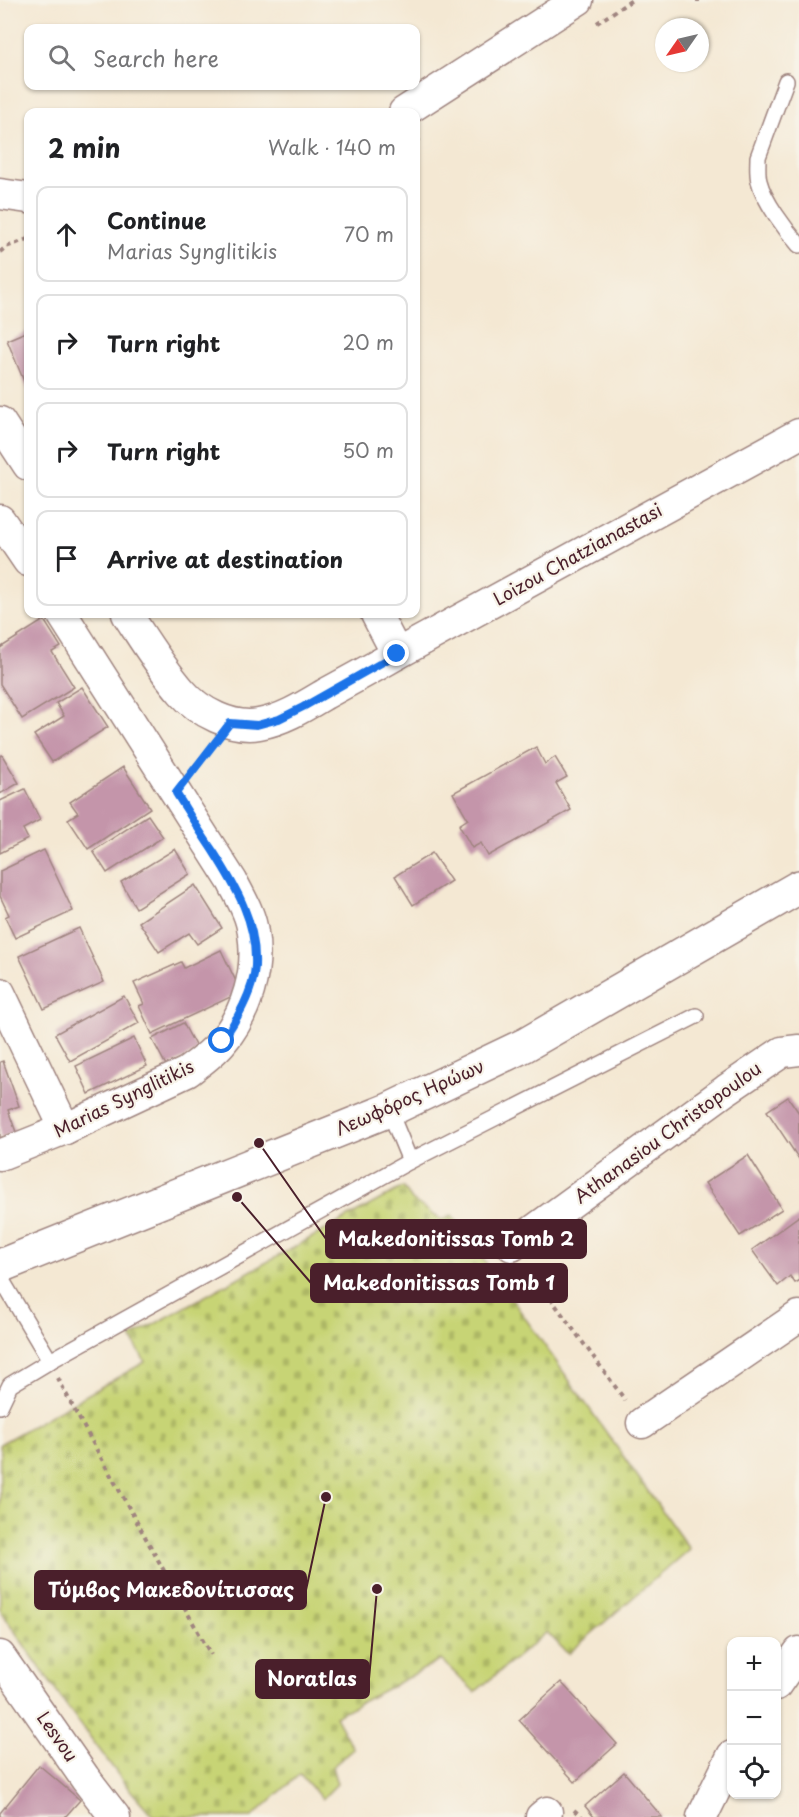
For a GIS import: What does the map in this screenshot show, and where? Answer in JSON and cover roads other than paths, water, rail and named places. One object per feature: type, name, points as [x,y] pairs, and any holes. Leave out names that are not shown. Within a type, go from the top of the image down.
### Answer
[{"type":"main road","name":"Λεωφόρος Ηρώων","points":[[0,1266],[389,1110],[525,1045],[799,887]]},
{"type":"street","points":[[410,108],[579,0]]},
{"type":"street","points":[[0,194],[24,197]]},
{"type":"street","points":[[0,423],[24,459]]},
{"type":"street","name":"Loizou Chatzianastasi","points":[[130,618],[183,694],[208,713],[230,723],[257,725],[279,719],[799,434]]},
{"type":"street","points":[[0,520],[24,555]]},
{"type":"street","name":"Marias Synglitikis","points":[[0,1155],[64,1129],[187,1072],[222,1041],[233,1025],[246,1000],[255,967],[253,931],[244,903],[232,881],[65,618]]},
{"type":"street","points":[[378,618],[397,654]]},
{"type":"street","points":[[0,993],[64,1129]]},
{"type":"street","name":"Athanasiou Christopoulou","points":[[512,1246],[726,1090],[782,1052],[799,1050]]},
{"type":"street","points":[[642,1423],[799,1316]]},
{"type":"street","points":[[781,1679],[799,1652]]},
{"type":"street","name":"Lesvou","points":[[0,1656],[115,1817]]},
{"type":"street","points":[[702,1817],[727,1764]]},
{"type":"lane","points":[[786,81],[758,157],[757,170],[759,182],[771,206],[786,230],[799,244]]},
{"type":"lane","points":[[0,1406],[10,1385],[50,1361],[410,1161],[696,1016]]},
{"type":"lane","points":[[389,1110],[410,1161]]},
{"type":"lane","points":[[0,1277],[50,1361]]},
{"type":"place","name":"Makedonitissas Tomb 2","points":[[259,1143]]},
{"type":"place","name":"Makedonitissas Tomb 1","points":[[237,1197]]},
{"type":"place","name":"Τύμβος Μακεδονίτισσας","points":[[326,1497]]},
{"type":"place","name":"Noratlas","points":[[377,1589]]}]
